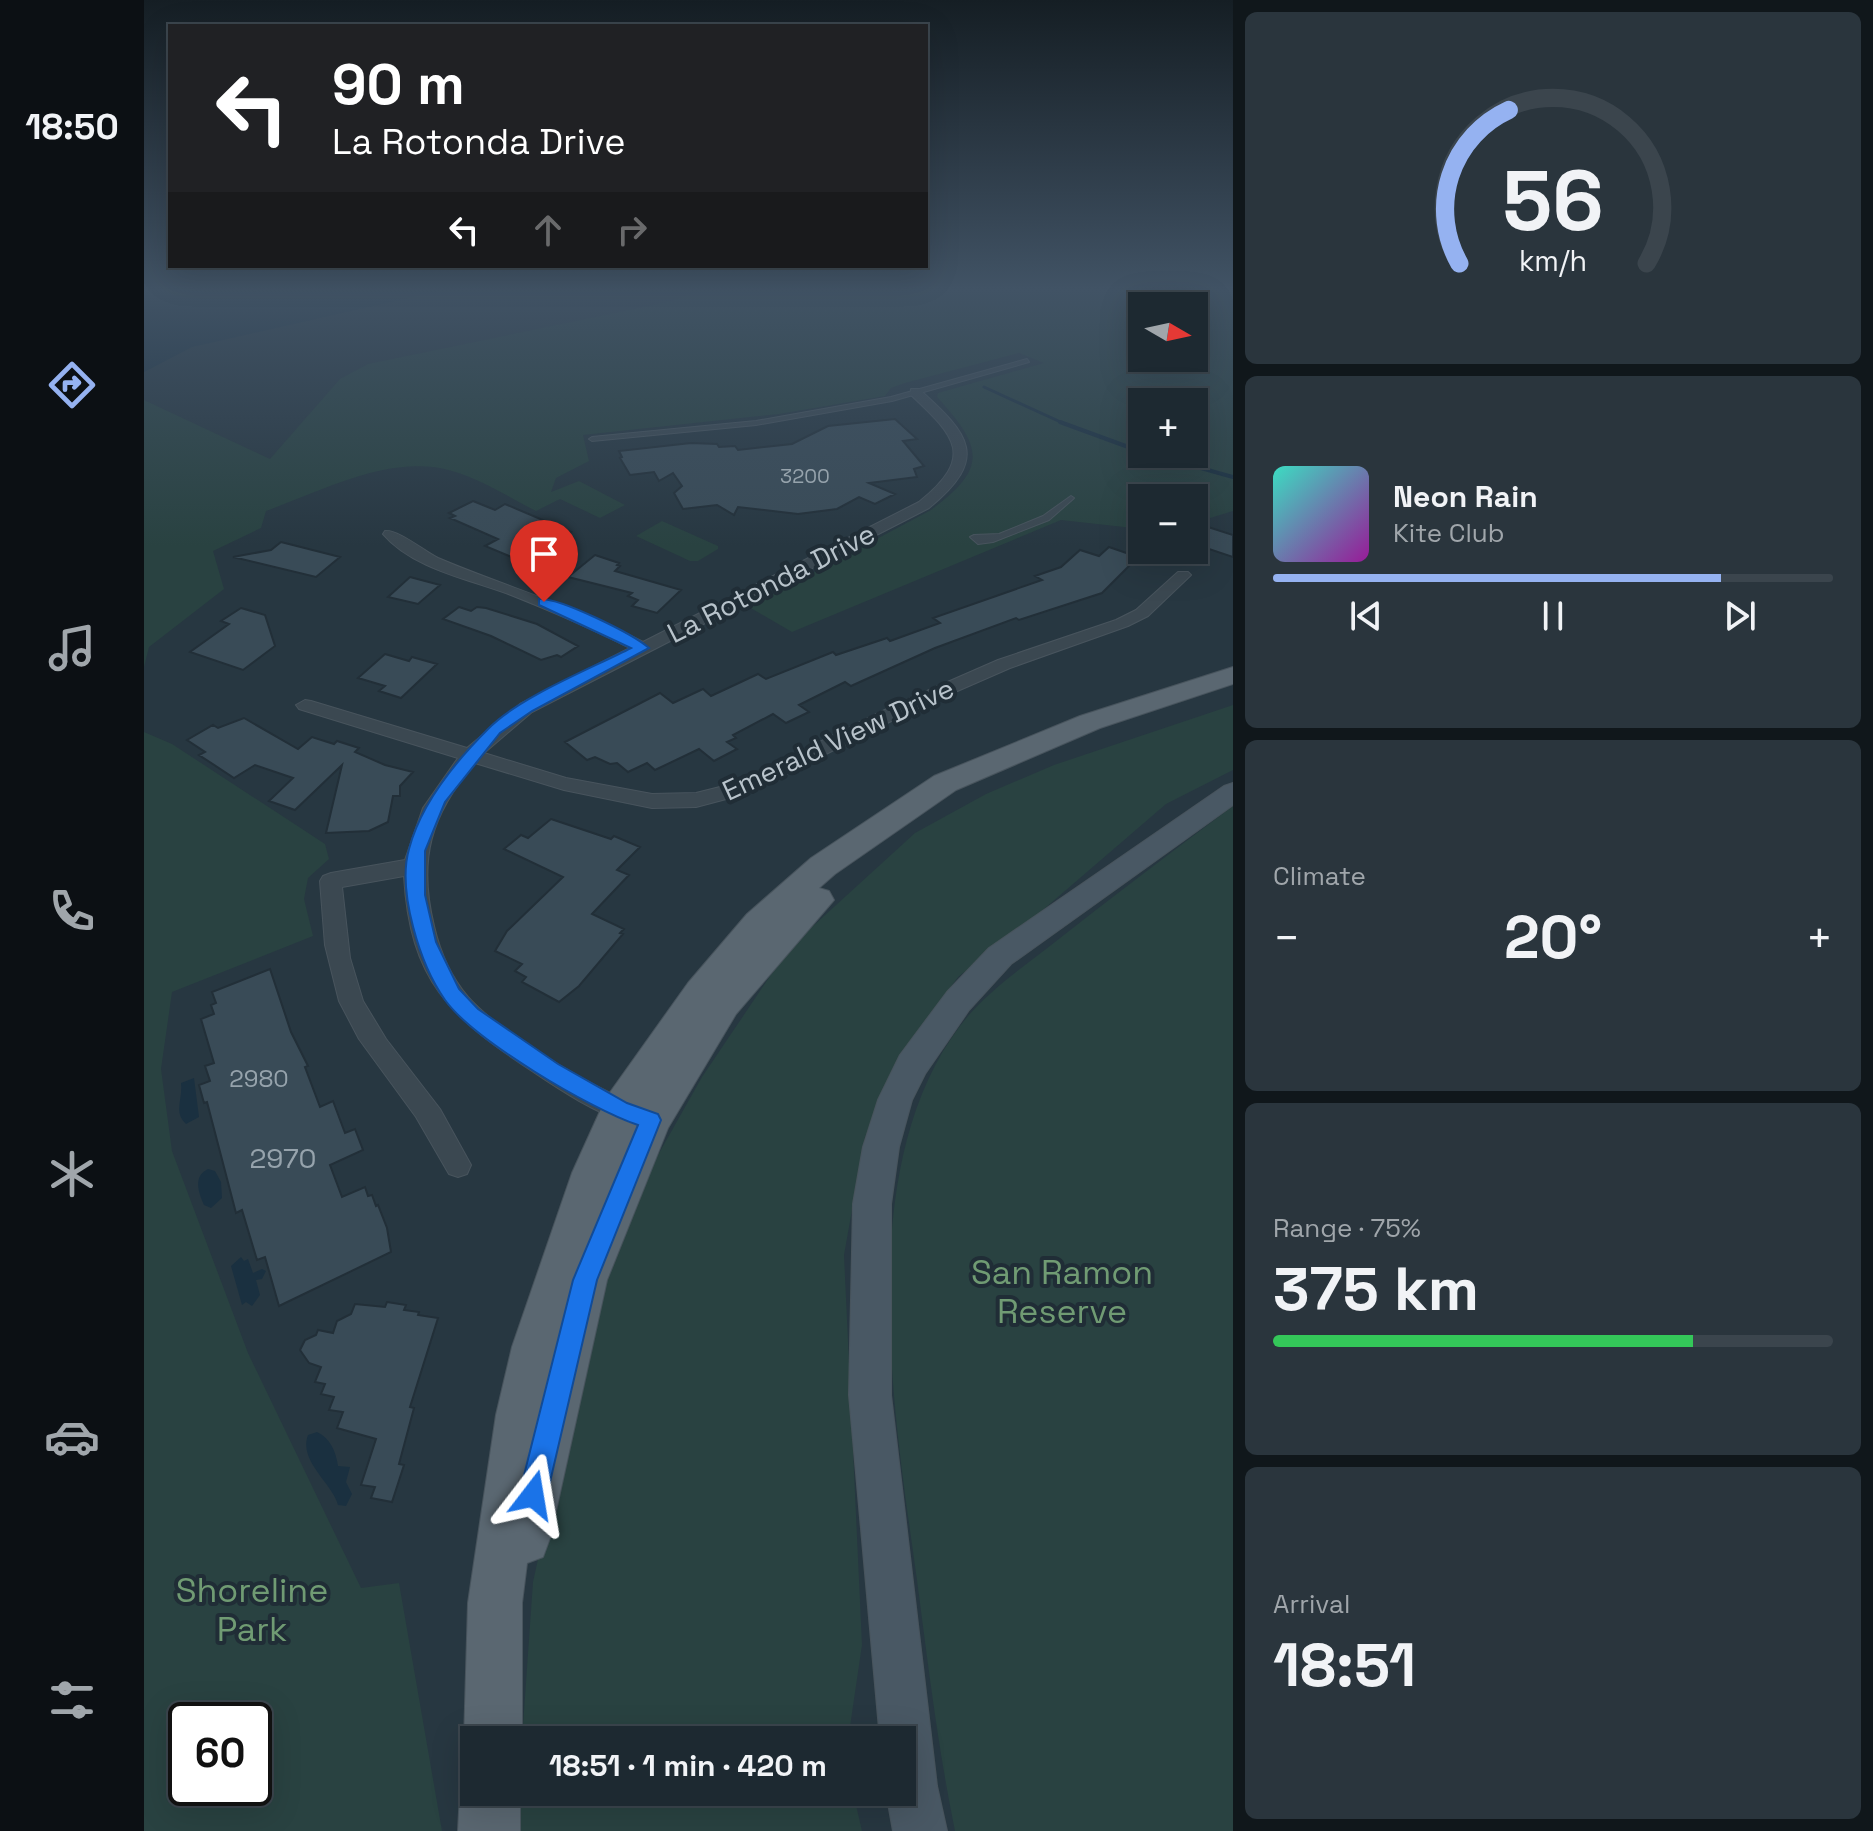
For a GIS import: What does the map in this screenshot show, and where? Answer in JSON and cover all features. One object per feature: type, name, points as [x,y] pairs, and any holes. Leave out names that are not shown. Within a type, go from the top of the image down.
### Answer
[{"type":"main road","points":[[495,1726],[526,1525],[585,1280],[635,1115],[701,993],[759,923],[823,866],[945,783],[1090,722],[1233,675]]},
{"type":"main road","points":[[635,1115],[782,935],[841,876],[962,796],[1106,738],[1233,693]]},
{"type":"main road","points":[[489,1831],[490,1806]]},
{"type":"street","name":"La Rotonda Drive","points":[[635,1115],[550,1070],[492,1032],[452,994],[426,942],[416,895],[416,851],[437,800],[495,730],[526,708],[924,505],[940,494],[956,476],[963,456],[961,447],[952,428],[915,392]]},
{"type":"street","points":[[390,534],[400,544],[440,563],[573,613],[642,648]]},
{"type":"street","name":"Emerald View Drive","points":[[305,705],[564,784],[621,797],[676,802],[720,796],[797,762],[901,709],[1004,664],[1122,623],[1142,613],[1183,575]]},
{"type":"street","points":[[920,1831],[911,1786],[870,1395],[872,1204],[881,1147],[895,1100],[912,1065],[958,1001],[1000,956],[1233,792]]},
{"type":"street","points":[[416,866],[331,881],[336,941],[345,986],[365,1030],[392,1069],[422,1104],[458,1165]]},
{"type":"lane","points":[[592,439],[756,423],[892,399],[978,374]]},
{"type":"lane","points":[[1001,536],[1046,518],[1071,498]]},
{"type":"green space","points":[[348,374],[938,374],[891,388],[885,396],[779,414],[583,435],[589,461],[556,478],[551,492],[579,481],[625,505],[600,518],[560,499],[536,511],[474,479],[429,467],[381,470],[333,485],[266,511],[261,528],[213,551],[224,589],[149,647],[144,667],[144,400],[270,459],[340,379]]},
{"type":"green space","points":[[1004,374],[1233,374],[1233,511],[1208,519],[1208,484],[1128,484],[1128,527],[1061,520],[792,632],[749,607],[931,510],[963,482],[973,456],[970,443],[963,429],[937,397],[938,393]]},
{"type":"green space","points":[[662,521],[718,546],[718,549],[698,561],[690,561],[636,536]]},
{"type":"green space","points":[[1233,705],[1233,770],[1166,804],[1030,921],[958,977],[907,1047],[865,1137],[844,1255],[862,1645],[850,1726],[523,1726],[533,1582],[578,1377],[627,1210],[702,1077],[789,948],[915,833],[986,794],[1054,765]]},
{"type":"green space","name":"Shoreline Park","points":[[144,732],[172,744],[325,844],[329,859],[308,878],[304,899],[313,936],[172,992],[161,1069],[172,1151],[248,1353],[361,1588],[399,1583],[442,1831],[144,1831]]},
{"type":"green space","name":"San Ramon Reserve","points":[[1233,806],[1233,1831],[955,1831],[929,1674],[892,1369],[889,1294],[893,1220],[904,1149],[926,1084],[960,1026],[981,1003],[1017,971]]},
{"type":"green space","points":[[518,1806],[856,1806],[862,1831],[516,1831]]},
{"type":"water","points":[[194,1078],[199,1117],[186,1124],[179,1110],[181,1083]]},
{"type":"water","points":[[208,1169],[215,1171],[221,1182],[222,1198],[211,1208],[204,1205],[198,1185],[200,1176]]},
{"type":"water","points":[[241,1257],[244,1261],[248,1259],[253,1273],[262,1269],[266,1271],[262,1279],[256,1280],[260,1295],[252,1306],[246,1302],[242,1305],[231,1266]]},
{"type":"water","points":[[317,1432],[332,1446],[338,1466],[350,1467],[346,1482],[352,1494],[346,1506],[338,1505],[308,1454],[308,1435]]},
{"type":"building","points":[[895,419],[917,439],[903,441],[924,466],[914,469],[917,477],[869,483],[895,494],[875,504],[859,497],[837,509],[798,514],[738,507],[734,515],[717,505],[683,509],[674,493],[682,486],[673,473],[659,481],[654,472],[630,475],[619,451],[691,443],[735,446],[738,450],[792,444],[828,426]]},
{"type":"building","points":[[473,501],[495,510],[505,504],[571,532],[521,561],[485,546],[498,539],[450,518],[455,516],[449,513]]},
{"type":"building","points":[[1208,527],[1233,535],[1233,557],[1208,549]]},
{"type":"building","points":[[281,542],[340,557],[316,577],[233,557],[271,550]]},
{"type":"building","points":[[1109,547],[1128,554],[1128,564],[1131,564],[1102,593],[1019,620],[1016,618],[935,648],[851,686],[845,682],[799,705],[809,712],[786,723],[773,714],[733,735],[736,738],[727,742],[737,749],[714,761],[699,749],[655,770],[647,763],[628,772],[617,763],[610,764],[595,757],[587,760],[565,742],[660,693],[673,703],[703,689],[711,696],[758,674],[766,679],[833,652],[836,655],[887,638],[890,641],[940,623],[933,618],[1042,580],[1035,576],[1061,567],[1080,550],[1099,556]]},
{"type":"building","points":[[595,555],[619,563],[615,571],[681,590],[657,613],[632,606],[638,600],[628,596],[632,593],[568,577]]},
{"type":"building","points":[[410,577],[440,585],[418,604],[388,597]]},
{"type":"building","points":[[459,607],[471,611],[477,607],[486,608],[537,624],[578,646],[561,657],[557,655],[541,660],[491,636],[443,619]]},
{"type":"building","points":[[241,608],[265,615],[275,646],[243,670],[190,652],[229,624],[221,621]]},
{"type":"building","points":[[385,654],[437,664],[401,698],[379,691],[385,686],[358,678]]},
{"type":"building","points":[[244,718],[298,749],[312,737],[334,744],[337,741],[359,748],[355,752],[385,765],[413,772],[400,786],[400,796],[393,796],[388,822],[369,831],[326,833],[342,765],[295,810],[269,801],[293,778],[255,765],[234,778],[199,755],[205,752],[187,740],[213,725],[218,728]]},
{"type":"building","points":[[551,819],[611,839],[614,836],[640,847],[617,870],[629,875],[592,914],[624,929],[620,933],[623,934],[579,986],[559,1002],[522,982],[526,977],[515,971],[522,964],[495,951],[507,931],[563,877],[504,849],[521,835],[528,838]]},
{"type":"building","points":[[270,969],[291,1032],[308,1066],[305,1067],[320,1107],[333,1101],[345,1133],[355,1129],[363,1150],[330,1165],[342,1197],[365,1187],[368,1196],[372,1195],[378,1205],[387,1228],[391,1252],[279,1306],[265,1257],[257,1260],[242,1210],[236,1213],[207,1102],[204,1103],[199,1085],[210,1081],[205,1066],[214,1063],[201,1019],[214,1014],[211,1005],[216,1003],[212,992]]},
{"type":"building","points":[[387,1302],[406,1305],[404,1310],[419,1312],[418,1315],[438,1318],[410,1407],[414,1408],[399,1464],[404,1465],[392,1502],[371,1498],[375,1487],[361,1485],[376,1439],[337,1428],[343,1412],[329,1410],[334,1397],[321,1394],[325,1384],[315,1382],[321,1367],[309,1363],[300,1350],[305,1340],[316,1335],[318,1330],[333,1333],[337,1321],[351,1314],[355,1304],[385,1307]]},
{"type":"waterway","points":[[984,387],[1063,423]]},
{"type":"waterway","points":[[1063,423],[1128,447]]},
{"type":"waterway","points":[[1201,468],[1233,477]]},
{"type":"route","points":[[533,1495],[585,1280],[651,1120],[620,1110],[550,1070],[492,1032],[452,994],[426,942],[416,895],[416,851],[437,800],[495,730],[526,708],[642,648],[544,602]]}]
